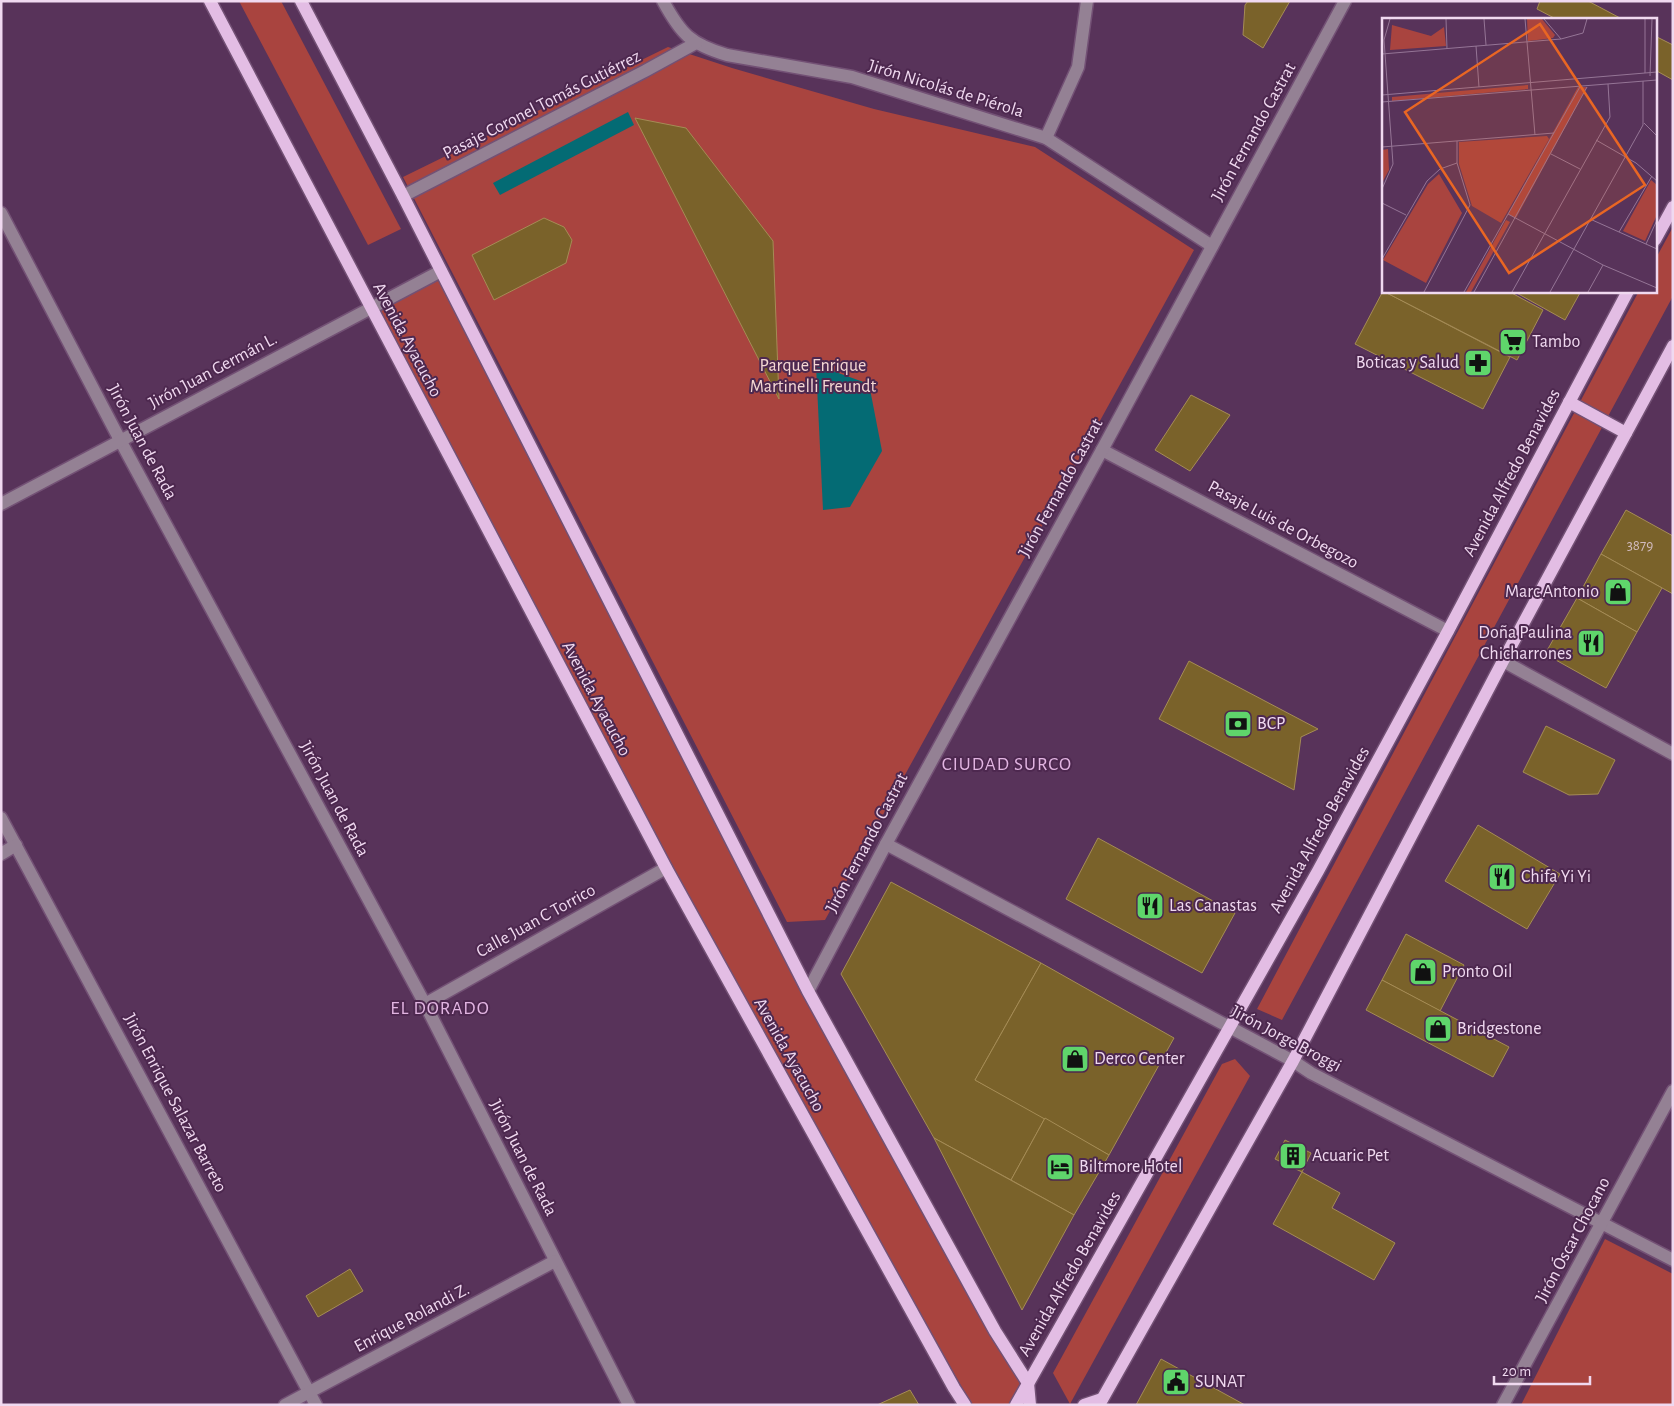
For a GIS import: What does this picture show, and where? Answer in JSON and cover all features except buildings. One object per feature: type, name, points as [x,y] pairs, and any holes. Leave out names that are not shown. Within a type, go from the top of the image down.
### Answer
[{"type":"main road","name":"Avenida Ayacucho","points":[[210,1],[666,868],[954,1388],[966,1405]]},
{"type":"main road","points":[[301,1],[403,196],[808,991],[994,1331],[1028,1383],[1030,1405]]},
{"type":"main road","points":[[1656,238],[1673,207]]},
{"type":"main road","name":"Avenida Alfredo Benavides","points":[[1016,1405],[1318,871],[1448,631],[1627,292]]},
{"type":"main road","points":[[1084,1405],[1100,1402],[1292,1061],[1503,661],[1673,346]]},
{"type":"main road","points":[[1569,402],[1626,433]]},
{"type":"street","name":"Jirón Nicolás de Piérola","points":[[663,1],[684,33],[696,43],[711,50],[726,55],[852,77],[1046,138],[1212,246]]},
{"type":"street","points":[[1046,138],[1078,66],[1087,1]]},
{"type":"street","name":"Jirón Fernando Castrat","points":[[808,991],[886,844],[1345,1]]},
{"type":"street","name":"Pasaje Coronel Tomás Gutiérrez","points":[[403,196],[696,43]]},
{"type":"street","name":"Jirón Juan de Rada","points":[[1,213],[120,440],[424,1004],[629,1405]]},
{"type":"street","name":"Jirón Juan Germán L.","points":[[1,504],[441,271]]},
{"type":"street","name":"Pasaje Luis de Orbegozo","points":[[1102,450],[1448,631]]},
{"type":"street","points":[[1503,661],[1673,754]]},
{"type":"street","name":"Jirón Enrique Salazar Barreto","points":[[1,818],[316,1405]]},
{"type":"street","name":"Jirón Jorge Broggi","points":[[886,844],[1320,1077],[1673,1260]]},
{"type":"street","points":[[1,854],[16,845]]},
{"type":"street","name":"Calle Juan C Torrico","points":[[424,1004],[666,868]]},
{"type":"street","name":"Jirón Óscar Chocano","points":[[1503,1405],[1673,1091]]},
{"type":"street","name":"Enrique Rolandi Z.","points":[[284,1405],[556,1261]]},
{"type":"green space","points":[[239,1],[281,1],[401,229],[368,245]]},
{"type":"green space","name":"Parque Enrique Martinelli Freundt","points":[[668,47],[732,68],[874,109],[1035,147],[1194,250],[825,920],[787,922],[403,177]]},
{"type":"green space","points":[[1673,227],[1673,296],[1282,1020],[1257,1009],[1638,292],[1656,292],[1656,258]]},
{"type":"green space","points":[[441,271],[808,991],[1028,1383],[1016,1405],[972,1405],[666,868],[370,307]]},
{"type":"green space","points":[[1235,1059],[1250,1076],[1070,1404],[1053,1373],[1222,1064]]},
{"type":"green space","points":[[1605,1239],[1673,1274],[1673,1405],[1521,1405]]},
{"type":"shaded area","points":[[628,112],[634,125],[500,195],[493,183]]},
{"type":"shaded area","points":[[816,365],[869,384],[882,451],[850,507],[823,510]]},
{"type":"place","name":"Tambo","points":[[1513,342]]},
{"type":"place","name":"Boticas y Salud","points":[[1478,363]]},
{"type":"place","name":"Marc Antonio","points":[[1618,592]]},
{"type":"place","name":"Doña Paulina Chicharrones","points":[[1591,643]]},
{"type":"place","name":"BCP","points":[[1238,724]]},
{"type":"place","name":"Chifa Yi Yi","points":[[1502,877]]},
{"type":"place","name":"Las Canastas","points":[[1150,906]]},
{"type":"place","name":"Pronto Oil","points":[[1423,972]]},
{"type":"place","name":"Bridgestone","points":[[1438,1029]]},
{"type":"place","name":"Derco Center","points":[[1075,1059]]},
{"type":"place","name":"Acuaric Pet","points":[[1293,1156]]},
{"type":"place","name":"Biltmore Hotel","points":[[1060,1167]]},
{"type":"place","name":"SUNAT","points":[[1176,1382]]},
{"type":"district","name":"CIUDAD SURCO","points":[[1007,764]]},
{"type":"district","name":"EL DORADO","points":[[440,1008]]}]
